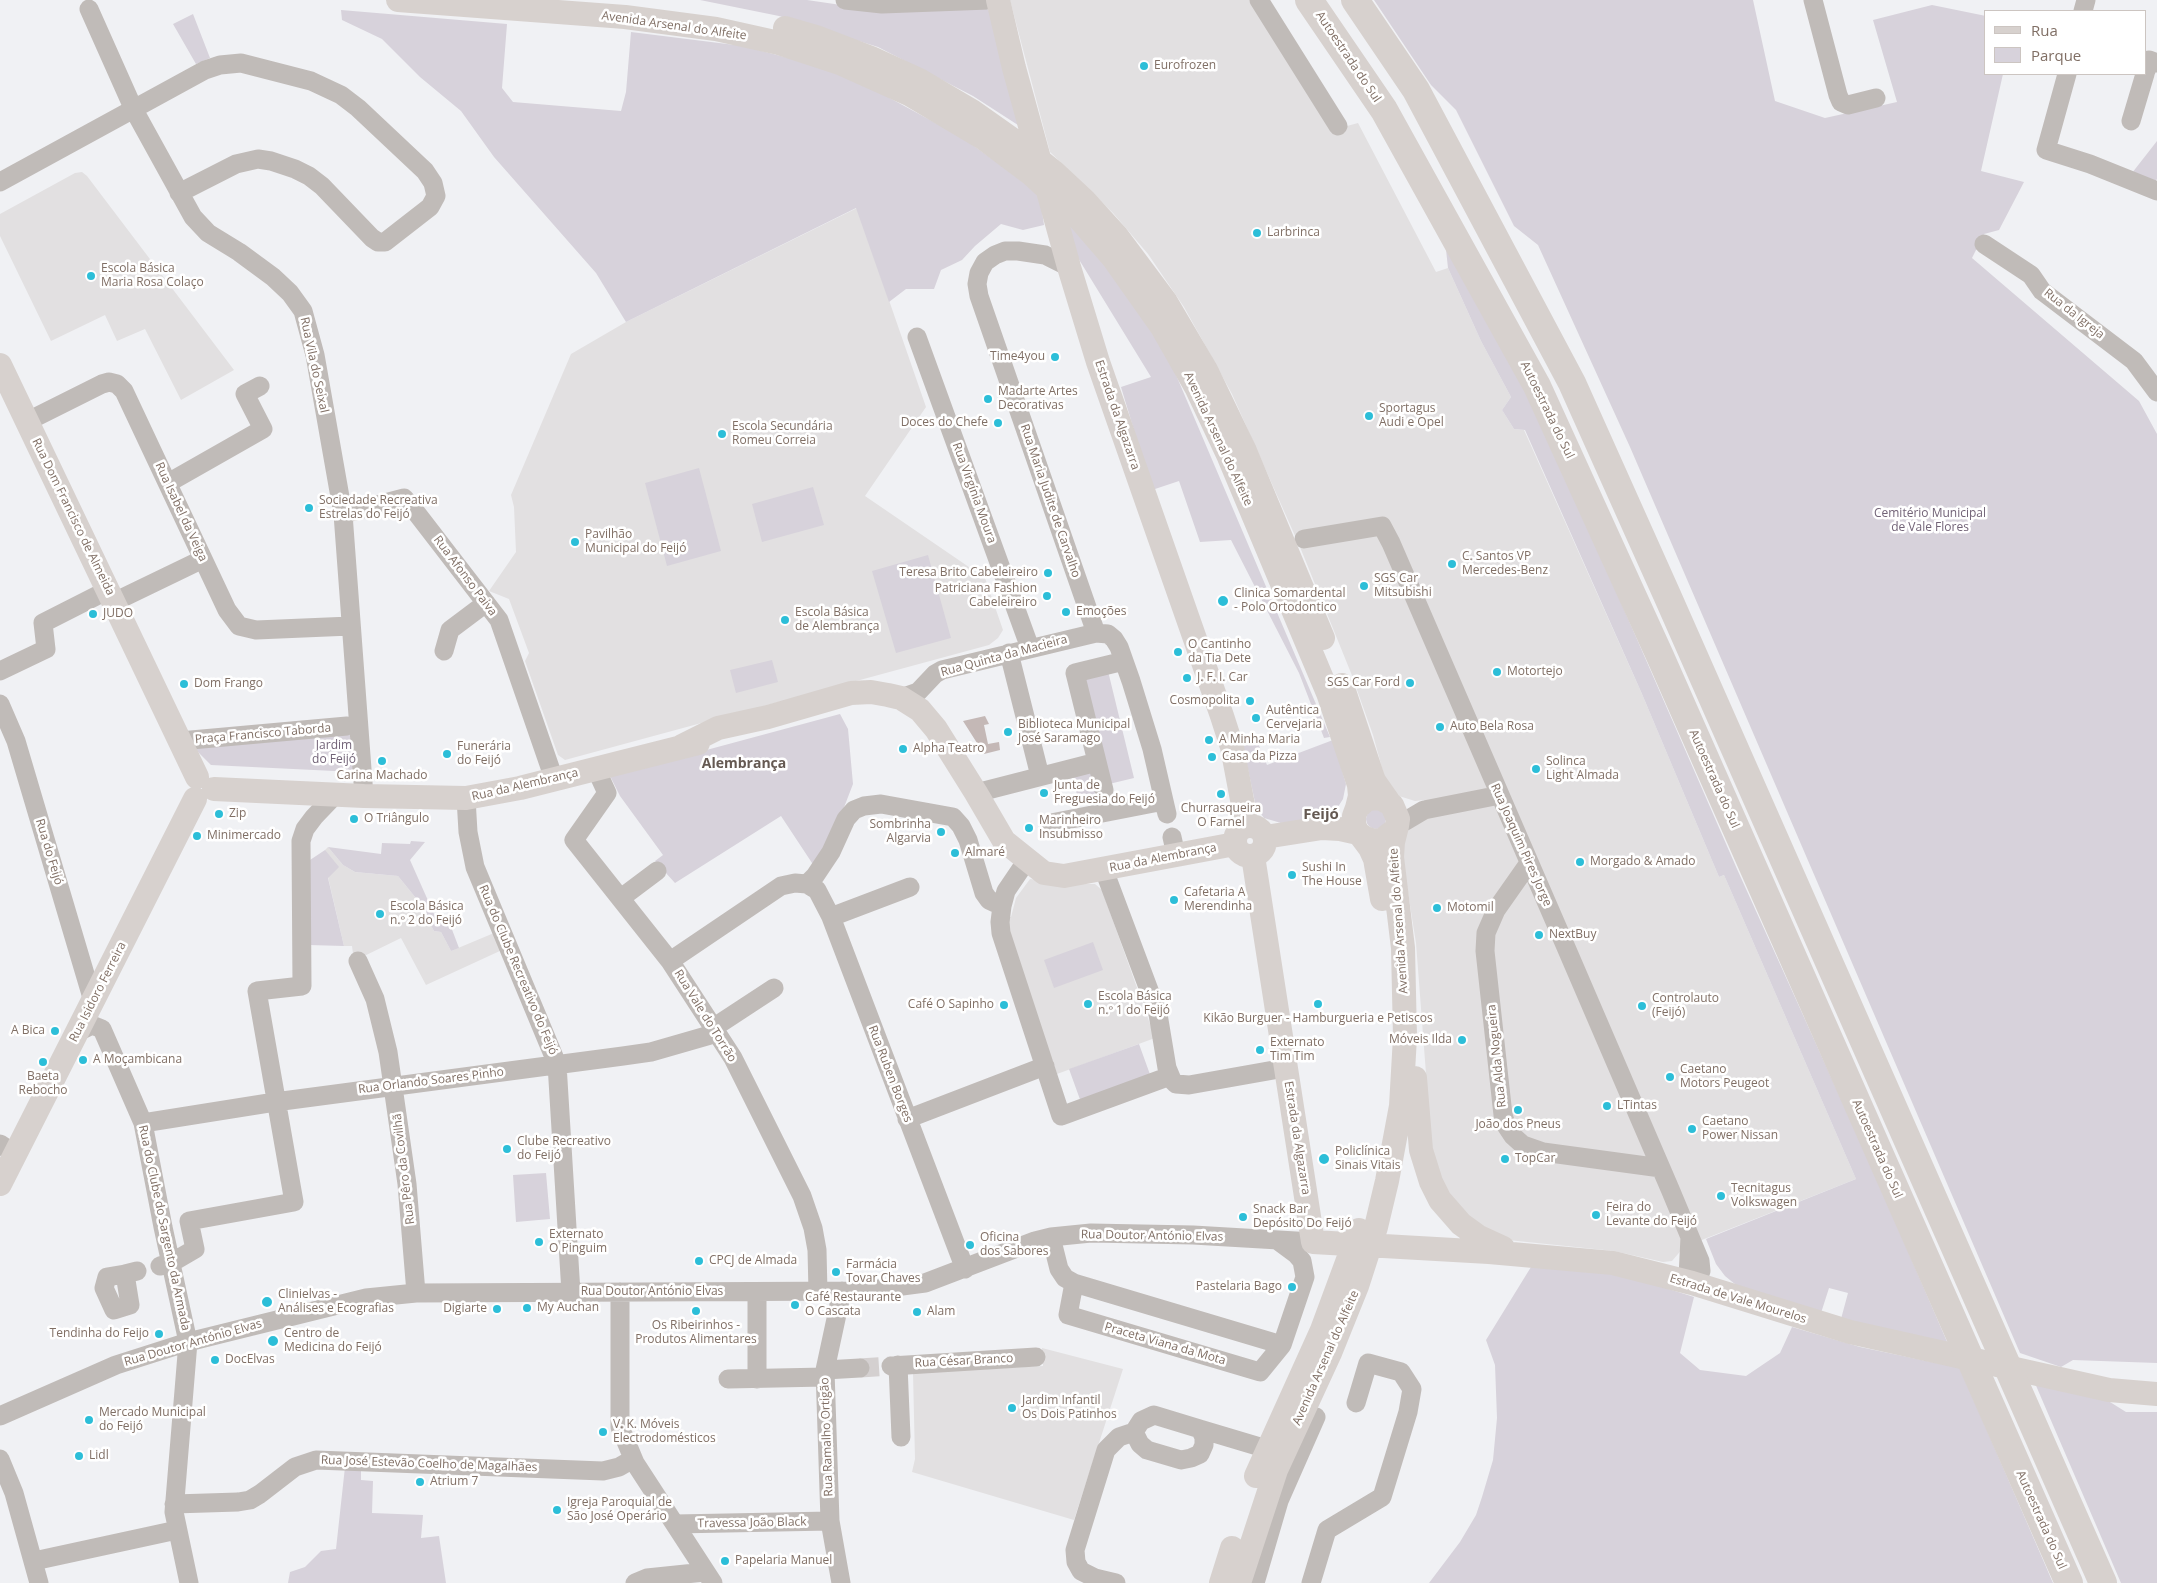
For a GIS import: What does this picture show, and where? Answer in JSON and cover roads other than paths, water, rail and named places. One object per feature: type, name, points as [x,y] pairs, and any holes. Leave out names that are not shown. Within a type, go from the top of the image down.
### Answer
[{"type":"highway","name":"Autoestrada do Sul","points":[[1309,0],[1384,110],[1538,386],[1668,673],[2069,1583]]},
{"type":"highway","points":[[1355,0],[1416,90],[1572,384],[2103,1583]]},
{"type":"main road","name":"Avenida Arsenal do Alfeite","points":[[398,0],[625,17],[716,29],[779,43],[848,66],[909,94],[983,138],[1031,174],[1076,215],[1120,267],[1158,320],[1196,387],[1229,456],[1328,693],[1359,785],[1358,822],[1373,853],[1376,864],[1388,959],[1388,1059],[1380,1135],[1365,1209],[1319,1338],[1267,1449],[1248,1498],[1221,1583]]},
{"type":"main road","name":"Avenida Arsenal do Alfeite","points":[[609,0],[719,13],[752,20],[816,37],[871,58],[945,94],[998,128],[1054,172],[1085,201],[1116,235],[1150,279],[1181,326],[1206,370],[1245,451],[1328,648],[1355,720],[1374,781],[1393,815],[1392,857],[1399,902],[1404,977],[1404,1069],[1401,1106],[1380,1211],[1358,1286],[1341,1329],[1270,1485],[1239,1583]]},
{"type":"main road","name":"Estrada da Algazarra","points":[[998,0],[1060,239],[1098,362],[1232,747],[1250,841],[1285,1068],[1324,1242]]},
{"type":"main road","name":"Rua Dom Francisco de Almeida","points":[[0,365],[202,788]]},
{"type":"main road","name":"Rua da Alembrança","points":[[364,796],[466,798],[488,795],[682,746],[738,734],[768,718],[851,693],[871,692],[916,705]]},
{"type":"main road","name":"Rua da Alembrança","points":[[832,700],[886,706],[916,705]]},
{"type":"main road","points":[[916,705],[936,729],[1004,841],[1031,862]]},
{"type":"main road","points":[[202,788],[364,796]]},
{"type":"main road","name":"Rua Isidoro Ferreira","points":[[0,1184],[8,1149],[78,1032],[202,788]]},
{"type":"main road","points":[[1371,798],[1380,798],[1393,815],[1386,838],[1378,841],[1369,840],[1358,822],[1363,801],[1371,798]]},
{"type":"main road","name":"Rua da Alembrança","points":[[1031,862],[1097,870],[1174,846],[1250,841],[1358,822]]},
{"type":"main road","points":[[1399,902],[1409,988],[1419,1139],[1428,1177],[1446,1208],[1470,1232],[1499,1247],[1542,1256]]},
{"type":"main road","name":"Estrada de Vale Mourelos","points":[[1324,1242],[1542,1256],[1613,1263],[1692,1283],[1732,1297],[1850,1332],[2119,1392],[2157,1394]]},
{"type":"street","points":[[845,0],[882,4],[989,0]]},
{"type":"street","points":[[1259,0],[1338,126]]},
{"type":"street","points":[[1813,0],[1841,102],[1848,105],[1876,98]]},
{"type":"street","name":"Rua Vila do Seixal","points":[[89,9],[134,110],[193,217],[208,233],[261,267],[290,293],[302,310],[314,355],[342,514],[364,796]]},
{"type":"street","points":[[2147,66],[2149,60],[2157,63]]},
{"type":"street","points":[[0,182],[205,70],[220,64],[241,63],[311,81],[354,104],[430,177],[436,190],[434,202],[392,239],[386,242],[378,242],[372,238],[322,186],[309,176],[295,169],[258,159],[236,164],[179,193]]},
{"type":"street","points":[[2067,75],[2046,150],[2090,164],[2157,191]]},
{"type":"street","points":[[2131,122],[2144,75]]},
{"type":"street","name":"Rua da Igreja","points":[[1984,244],[2031,275],[2042,291],[2134,361],[2157,392]]},
{"type":"street","name":"Rua Maria Judite de Carvalho","points":[[1069,267],[1045,255],[1005,251],[995,254],[986,262],[979,274],[977,284],[979,296],[1096,632]]},
{"type":"street","name":"Rua Virgínia Moura","points":[[917,338],[1030,648]]},
{"type":"street","name":"Rua Isabel da Veiga","points":[[28,421],[102,384],[109,382],[116,384],[124,391],[227,610],[239,626],[256,630],[350,626]]},
{"type":"street","points":[[168,483],[263,429],[245,394],[260,386]]},
{"type":"street","name":"Rua Afonso Paiva","points":[[342,514],[404,498],[499,620],[554,779]]},
{"type":"street","name":"Rua Joaquim Pires Jorge","points":[[1304,539],[1382,526],[1661,1168],[1693,1248],[1714,1280],[1732,1297]]},
{"type":"street","points":[[0,671],[46,649],[43,623],[203,559]]},
{"type":"street","points":[[444,651],[450,630],[486,603]]},
{"type":"street","points":[[1051,823],[1166,808],[1152,749],[1124,661],[1114,639],[1108,634],[1096,632]]},
{"type":"street","name":"Rua Quinta da Macieira","points":[[916,705],[940,671],[1096,632]]},
{"type":"street","points":[[1009,653],[1040,776]]},
{"type":"street","points":[[1104,790],[1075,673],[1124,661]]},
{"type":"street","name":"Rua do Feijó","points":[[3,716],[16,741],[93,1001]]},
{"type":"street","name":"Praça Francisco Taborda","points":[[180,741],[347,726]]},
{"type":"street","points":[[976,793],[1097,762]]},
{"type":"street","name":"Rua Vale do Torrão","points":[[596,769],[607,793],[574,840],[670,961],[733,1058],[802,1196],[813,1228],[817,1250],[818,1292]]},
{"type":"street","points":[[165,1265],[195,1250],[189,1221],[294,1202],[275,1102],[258,991],[302,986],[302,841],[305,829],[336,794]]},
{"type":"street","points":[[1393,815],[1417,813],[1500,795]]},
{"type":"street","name":"Rua do Clube Recreativo do Feijó","points":[[466,798],[469,840],[475,867],[557,1064],[571,1292]]},
{"type":"street","points":[[670,961],[781,886],[795,883],[807,884],[831,852],[846,819],[854,810],[864,806],[881,804],[953,816],[962,826],[968,840],[984,893],[989,900],[1002,906]]},
{"type":"street","points":[[1031,862],[1006,891],[1000,922],[1001,933],[1062,1116],[1170,1076]]},
{"type":"street","name":"Rua Alda Nogueira","points":[[1529,863],[1496,910],[1486,933],[1485,951],[1503,1115],[1507,1127],[1523,1145],[1543,1152],[1661,1168]]},
{"type":"street","points":[[1097,870],[1152,996],[1161,1028],[1166,1068],[1172,1080],[1176,1084],[1189,1085],[1285,1068]]},
{"type":"street","points":[[621,898],[657,871]]},
{"type":"street","name":"Rua Ruben Borges","points":[[807,884],[817,890],[831,917],[965,1269]]},
{"type":"street","points":[[831,917],[910,887]]},
{"type":"street","name":"Rua Pêro da Covilhã","points":[[358,961],[375,999],[394,1085],[407,1184],[416,1293]]},
{"type":"street","name":"Rua Orlando Soares Pinho","points":[[143,1123],[394,1085],[651,1052],[715,1030],[774,988]]},
{"type":"street","name":"Rua do Clube do Sargento da Armada","points":[[78,1032],[92,1025],[102,1029],[143,1123],[165,1265],[188,1342],[174,1504],[177,1530],[189,1583]]},
{"type":"street","points":[[907,1119],[1045,1066]]},
{"type":"street","name":"Rua Doutor António Elvas","points":[[0,1416],[116,1365],[188,1342],[366,1298],[416,1293],[842,1292],[905,1287],[926,1283],[965,1269],[1035,1240],[1091,1233],[1193,1235],[1324,1242]]},
{"type":"street","points":[[1051,1237],[1060,1270],[1065,1278],[1074,1283],[1282,1345]]},
{"type":"street","name":"Praceta Viana da Mota","points":[[1074,1283],[1068,1315],[1260,1372],[1282,1345],[1305,1277],[1302,1261],[1296,1254],[1277,1240]]},
{"type":"street","points":[[1653,1272],[1671,1269],[1680,1264],[1693,1248]]},
{"type":"street","points":[[1692,1283],[1698,1279],[1701,1271],[1693,1248]]},
{"type":"street","points":[[620,1292],[620,1427],[633,1459],[709,1577]]},
{"type":"street","points":[[757,1292],[757,1379]]},
{"type":"street","name":"Rua Ramalho Ortigão","points":[[841,1583],[830,1521],[825,1373],[842,1292]]},
{"type":"street","name":"Rua César Branco","points":[[901,1437],[895,1366],[1036,1357]]},
{"type":"street","points":[[1311,1583],[1327,1530],[1382,1497],[1408,1412],[1412,1389],[1408,1380],[1401,1372],[1368,1363],[1356,1403]]},
{"type":"street","points":[[728,1379],[757,1379],[860,1368]]},
{"type":"street","points":[[1116,1583],[1095,1578],[1081,1571],[1076,1562],[1075,1550],[1106,1450],[1119,1437],[1134,1432],[1141,1421],[1154,1415],[1267,1449]]},
{"type":"street","points":[[1255,1583],[1279,1501],[1316,1417]]},
{"type":"street","points":[[1134,1432],[1140,1444],[1147,1450],[1182,1460],[1200,1454],[1204,1445],[1204,1437],[1200,1429]]},
{"type":"street","points":[[0,1459],[14,1493],[35,1575],[177,1530]]},
{"type":"street","name":"Rua José Estevão Coelho de Magalhães","points":[[174,1504],[250,1500],[295,1467],[316,1460],[603,1471],[619,1467],[633,1459]]},
{"type":"street","name":"Travessa João Black","points":[[674,1524],[830,1521]]},
{"type":"street","points":[[635,1583],[647,1578],[709,1577]]},
{"type":"tunnel","points":[[860,1368],[891,1366]]},
{"type":"place","name":"Eurofrozen","points":[[1144,66]]},
{"type":"place","name":"Larbrinca","points":[[1257,233]]},
{"type":"place","name":"Escola Básica Maria Rosa Colaço","points":[[91,276]]},
{"type":"place","name":"Time4you","points":[[1055,357]]},
{"type":"place","name":"Madarte Artes Decorativas","points":[[988,399]]},
{"type":"place","name":"Sportagus Audi e Opel","points":[[1369,416]]},
{"type":"place","name":"Doces do Chefe","points":[[998,423]]},
{"type":"place","name":"Escola Secundária Romeu Correia","points":[[722,434]]},
{"type":"place","name":"Sociedade Recreativa Estrelas do Feijó","points":[[309,508]]},
{"type":"place","name":"Pavilhão Municipal do Feijó","points":[[575,542]]},
{"type":"place","name":"C. Santos VP Mercedes-Benz","points":[[1452,564]]},
{"type":"place","name":"Teresa Brito Cabeleireiro","points":[[1048,573]]},
{"type":"place","name":"SGS Car Mitsubishi","points":[[1364,586]]},
{"type":"place","name":"Patriciana Fashion Cabeleireiro","points":[[1047,596]]},
{"type":"place","name":"Clinica Somardental - Polo Ortodontico","points":[[1223,601]]},
{"type":"place","name":"Emoções","points":[[1066,612]]},
{"type":"place","name":"JUDO","points":[[93,614]]},
{"type":"place","name":"Escola Básica de Alembrança","points":[[785,620]]},
{"type":"place","name":"O Cantinho da Tia Dete","points":[[1178,652]]},
{"type":"place","name":"Motortejo","points":[[1497,672]]},
{"type":"place","name":"J. F. I. Car","points":[[1187,678]]},
{"type":"place","name":"SGS Car Ford","points":[[1410,683]]},
{"type":"place","name":"Dom Frango","points":[[184,684]]},
{"type":"place","name":"Cosmopolita","points":[[1250,701]]},
{"type":"place","name":"Autêntica Cervejaria","points":[[1256,718]]},
{"type":"place","name":"Auto Bela Rosa","points":[[1440,727]]},
{"type":"place","name":"Biblioteca Municipal José Saramago","points":[[1008,732]]},
{"type":"place","name":"A Minha Maria","points":[[1209,740]]},
{"type":"place","name":"Alpha Teatro","points":[[903,749]]},
{"type":"place","name":"Funerária do Feijó","points":[[447,754]]},
{"type":"place","name":"Casa da Pizza","points":[[1212,757]]},
{"type":"place","name":"Carina Machado","points":[[382,761]]},
{"type":"place","name":"Solinca Light Almada","points":[[1536,769]]},
{"type":"place","name":"Junta de Freguesia do Feijó","points":[[1044,793]]},
{"type":"place","name":"Churrasqueira O Farnel","points":[[1221,794]]},
{"type":"place","name":"Zip","points":[[219,814]]},
{"type":"place","name":"O Triângulo","points":[[354,819]]},
{"type":"place","name":"Marinheiro Insubmisso","points":[[1029,828]]},
{"type":"place","name":"Sombrinha Algarvia","points":[[941,832]]},
{"type":"place","name":"Minimercado","points":[[197,836]]},
{"type":"place","name":"Almaré","points":[[955,853]]},
{"type":"place","name":"Morgado & Amado","points":[[1580,862]]},
{"type":"place","name":"Sushi In The House","points":[[1292,875]]},
{"type":"place","name":"Cafetaria A Merendinha","points":[[1174,900]]},
{"type":"place","name":"Motomil","points":[[1437,908]]},
{"type":"place","name":"Escola Básica n.º 2 do Feijó","points":[[380,914]]},
{"type":"place","name":"NextBuy","points":[[1539,935]]},
{"type":"place","name":"Escola Básica n.º 1 do Feijó","points":[[1088,1004]]},
{"type":"place","name":"Kikão Burguer - Hamburgueria e Petiscos","points":[[1318,1004]]},
{"type":"place","name":"Café O Sapinho","points":[[1004,1005]]},
{"type":"place","name":"Controlauto (Feijó)","points":[[1642,1006]]},
{"type":"place","name":"A Bica","points":[[55,1031]]},
{"type":"place","name":"Móveis Ilda","points":[[1462,1040]]},
{"type":"place","name":"Externato Tim Tim","points":[[1260,1050]]},
{"type":"place","name":"A Moçambicana","points":[[83,1060]]},
{"type":"place","name":"Baeta Rebocho","points":[[43,1062]]},
{"type":"place","name":"Caetano Motors Peugeot","points":[[1670,1077]]},
{"type":"place","name":"LTintas","points":[[1607,1106]]},
{"type":"place","name":"João dos Pneus","points":[[1518,1110]]},
{"type":"place","name":"Caetano Power Nissan","points":[[1692,1129]]},
{"type":"place","name":"Clube Recreativo do Feijó","points":[[507,1149]]},
{"type":"place","name":"Policlínica Sinais Vitais","points":[[1324,1159]]},
{"type":"place","name":"TopCar","points":[[1505,1159]]},
{"type":"place","name":"Tecnitagus Volkswagen","points":[[1721,1196]]},
{"type":"place","name":"Feira do Levante do Feijó","points":[[1596,1215]]},
{"type":"place","name":"Snack Bar Depósito Do Feijó","points":[[1243,1217]]},
{"type":"place","name":"Externato O Pinguim","points":[[539,1242]]},
{"type":"place","name":"Oficina dos Sabores","points":[[970,1245]]},
{"type":"place","name":"CPCJ de Almada","points":[[699,1261]]},
{"type":"place","name":"Farmácia Tovar Chaves","points":[[836,1272]]},
{"type":"place","name":"Pastelaria Bago","points":[[1292,1287]]},
{"type":"place","name":"Clinielvas - Análises e Ecografias","points":[[267,1302]]},
{"type":"place","name":"Café Restaurante O Cascata","points":[[795,1305]]},
{"type":"place","name":"My Auchan","points":[[527,1308]]},
{"type":"place","name":"Digiarte","points":[[497,1309]]},
{"type":"place","name":"Os Ribeirinhos - Produtos Alimentares","points":[[696,1311]]},
{"type":"place","name":"Alam","points":[[917,1312]]},
{"type":"place","name":"Tendinha do Feijo","points":[[159,1334]]},
{"type":"place","name":"Centro de Medicina do Feijó","points":[[273,1341]]},
{"type":"place","name":"DocElvas","points":[[215,1360]]},
{"type":"place","name":"Jardim Infantil Os Dois Patinhos","points":[[1012,1408]]},
{"type":"place","name":"Mercado Municipal do Feijó","points":[[89,1420]]},
{"type":"place","name":"V. K. Móveis Electrodomésticos","points":[[603,1432]]},
{"type":"place","name":"Lidl","points":[[79,1456]]},
{"type":"place","name":"Atrium 7","points":[[420,1482]]},
{"type":"place","name":"Igreja Paroquial de São José Operário","points":[[557,1510]]},
{"type":"place","name":"Papelaria Manuel","points":[[725,1561]]},
{"type":"district","name":"Alembrança","points":[[744,764]]},
{"type":"district","name":"Feijó","points":[[1321,815]]},
{"type":"park label","name":"Cemitério Municipal de Vale Flores","points":[[1930,521]]},
{"type":"park label","name":"Jardim do Feijó","points":[[334,753]]}]
